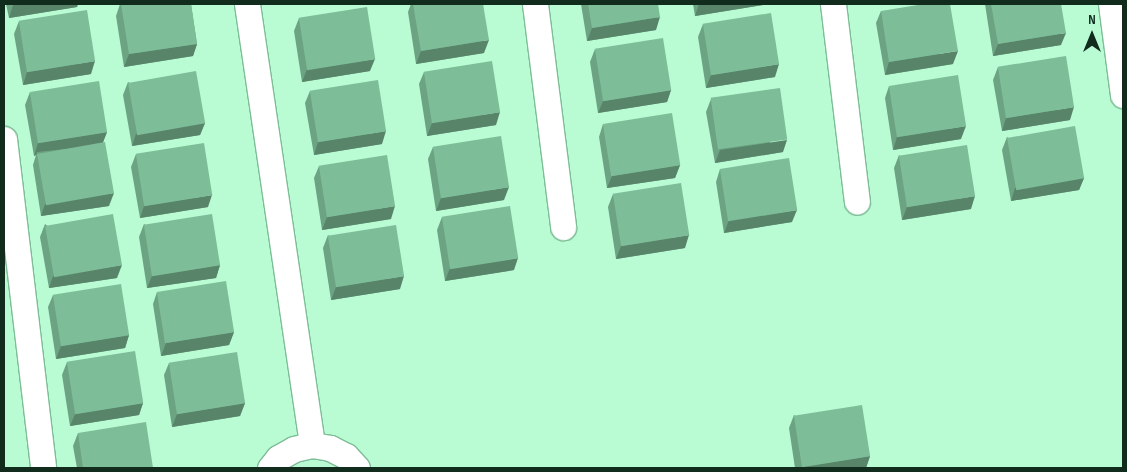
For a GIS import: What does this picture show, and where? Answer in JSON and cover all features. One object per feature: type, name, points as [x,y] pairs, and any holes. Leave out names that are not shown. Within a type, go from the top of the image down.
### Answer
[{"type":"street","points":[[246,4],[312,445]]},
{"type":"street","points":[[535,4],[563,227]]},
{"type":"street","points":[[833,4],[857,202]]},
{"type":"street","points":[[1111,4],[1123,95]]},
{"type":"street","points":[[4,139],[44,468]]},
{"type":"street","points":[[270,468],[278,458],[294,448],[312,445],[330,448],[346,456],[357,468]]},
{"type":"building","points":[[121,4],[191,4],[197,44],[129,54]]},
{"type":"building","points":[[413,4],[483,4],[489,40],[421,51]]},
{"type":"building","points":[[588,4],[658,4],[660,17],[592,28]]},
{"type":"building","points":[[924,4],[950,4],[958,51],[889,62],[881,11]]},
{"type":"building","points":[[991,4],[1061,4],[1066,33],[998,44]]},
{"type":"building","points":[[367,7],[375,59],[307,70],[299,18]]},
{"type":"building","points":[[87,10],[95,61],[27,72],[19,21]]},
{"type":"building","points":[[771,13],[779,64],[711,75],[703,24]]},
{"type":"building","points":[[663,38],[671,90],[603,101],[595,49]]},
{"type":"building","points":[[1066,56],[1074,107],[1006,118],[998,67]]},
{"type":"building","points":[[492,61],[500,112],[432,123],[424,72]]},
{"type":"building","points":[[196,71],[205,123],[137,135],[128,83]]},
{"type":"building","points":[[958,75],[966,126],[897,137],[889,86]]},
{"type":"building","points":[[378,80],[386,131],[318,142],[310,91]]},
{"type":"building","points":[[99,81],[107,132],[38,143],[30,92]]},
{"type":"building","points":[[780,88],[787,139],[718,149],[711,98]]},
{"type":"building","points":[[672,113],[680,165],[611,176],[603,124]]},
{"type":"building","points":[[1075,126],[1084,178],[1016,190],[1007,138]]},
{"type":"building","points":[[501,136],[509,187],[441,198],[433,147]]},
{"type":"building","points":[[105,142],[114,193],[46,205],[37,154]]},
{"type":"building","points":[[204,143],[212,195],[144,206],[136,154]]},
{"type":"building","points":[[967,145],[975,196],[907,207],[899,156]]},
{"type":"building","points":[[387,155],[395,206],[327,217],[319,166]]},
{"type":"building","points":[[789,158],[797,210],[728,221],[720,169]]},
{"type":"building","points":[[681,183],[689,235],[621,246],[613,194]]},
{"type":"building","points":[[510,206],[518,258],[450,269],[442,217]]},
{"type":"building","points":[[113,214],[122,265],[54,277],[45,226]]},
{"type":"building","points":[[212,214],[220,265],[152,276],[144,225]]},
{"type":"building","points":[[396,225],[404,276],[336,287],[328,236]]},
{"type":"building","points":[[226,281],[234,332],[165,343],[157,292]]},
{"type":"building","points":[[121,284],[129,335],[61,346],[53,295]]},
{"type":"building","points":[[135,351],[143,403],[75,414],[67,362]]},
{"type":"building","points":[[237,352],[245,403],[177,414],[169,363]]},
{"type":"building","points":[[862,405],[870,456],[802,467],[794,416]]},
{"type":"building","points":[[146,422],[153,468],[83,468],[78,433]]}]
